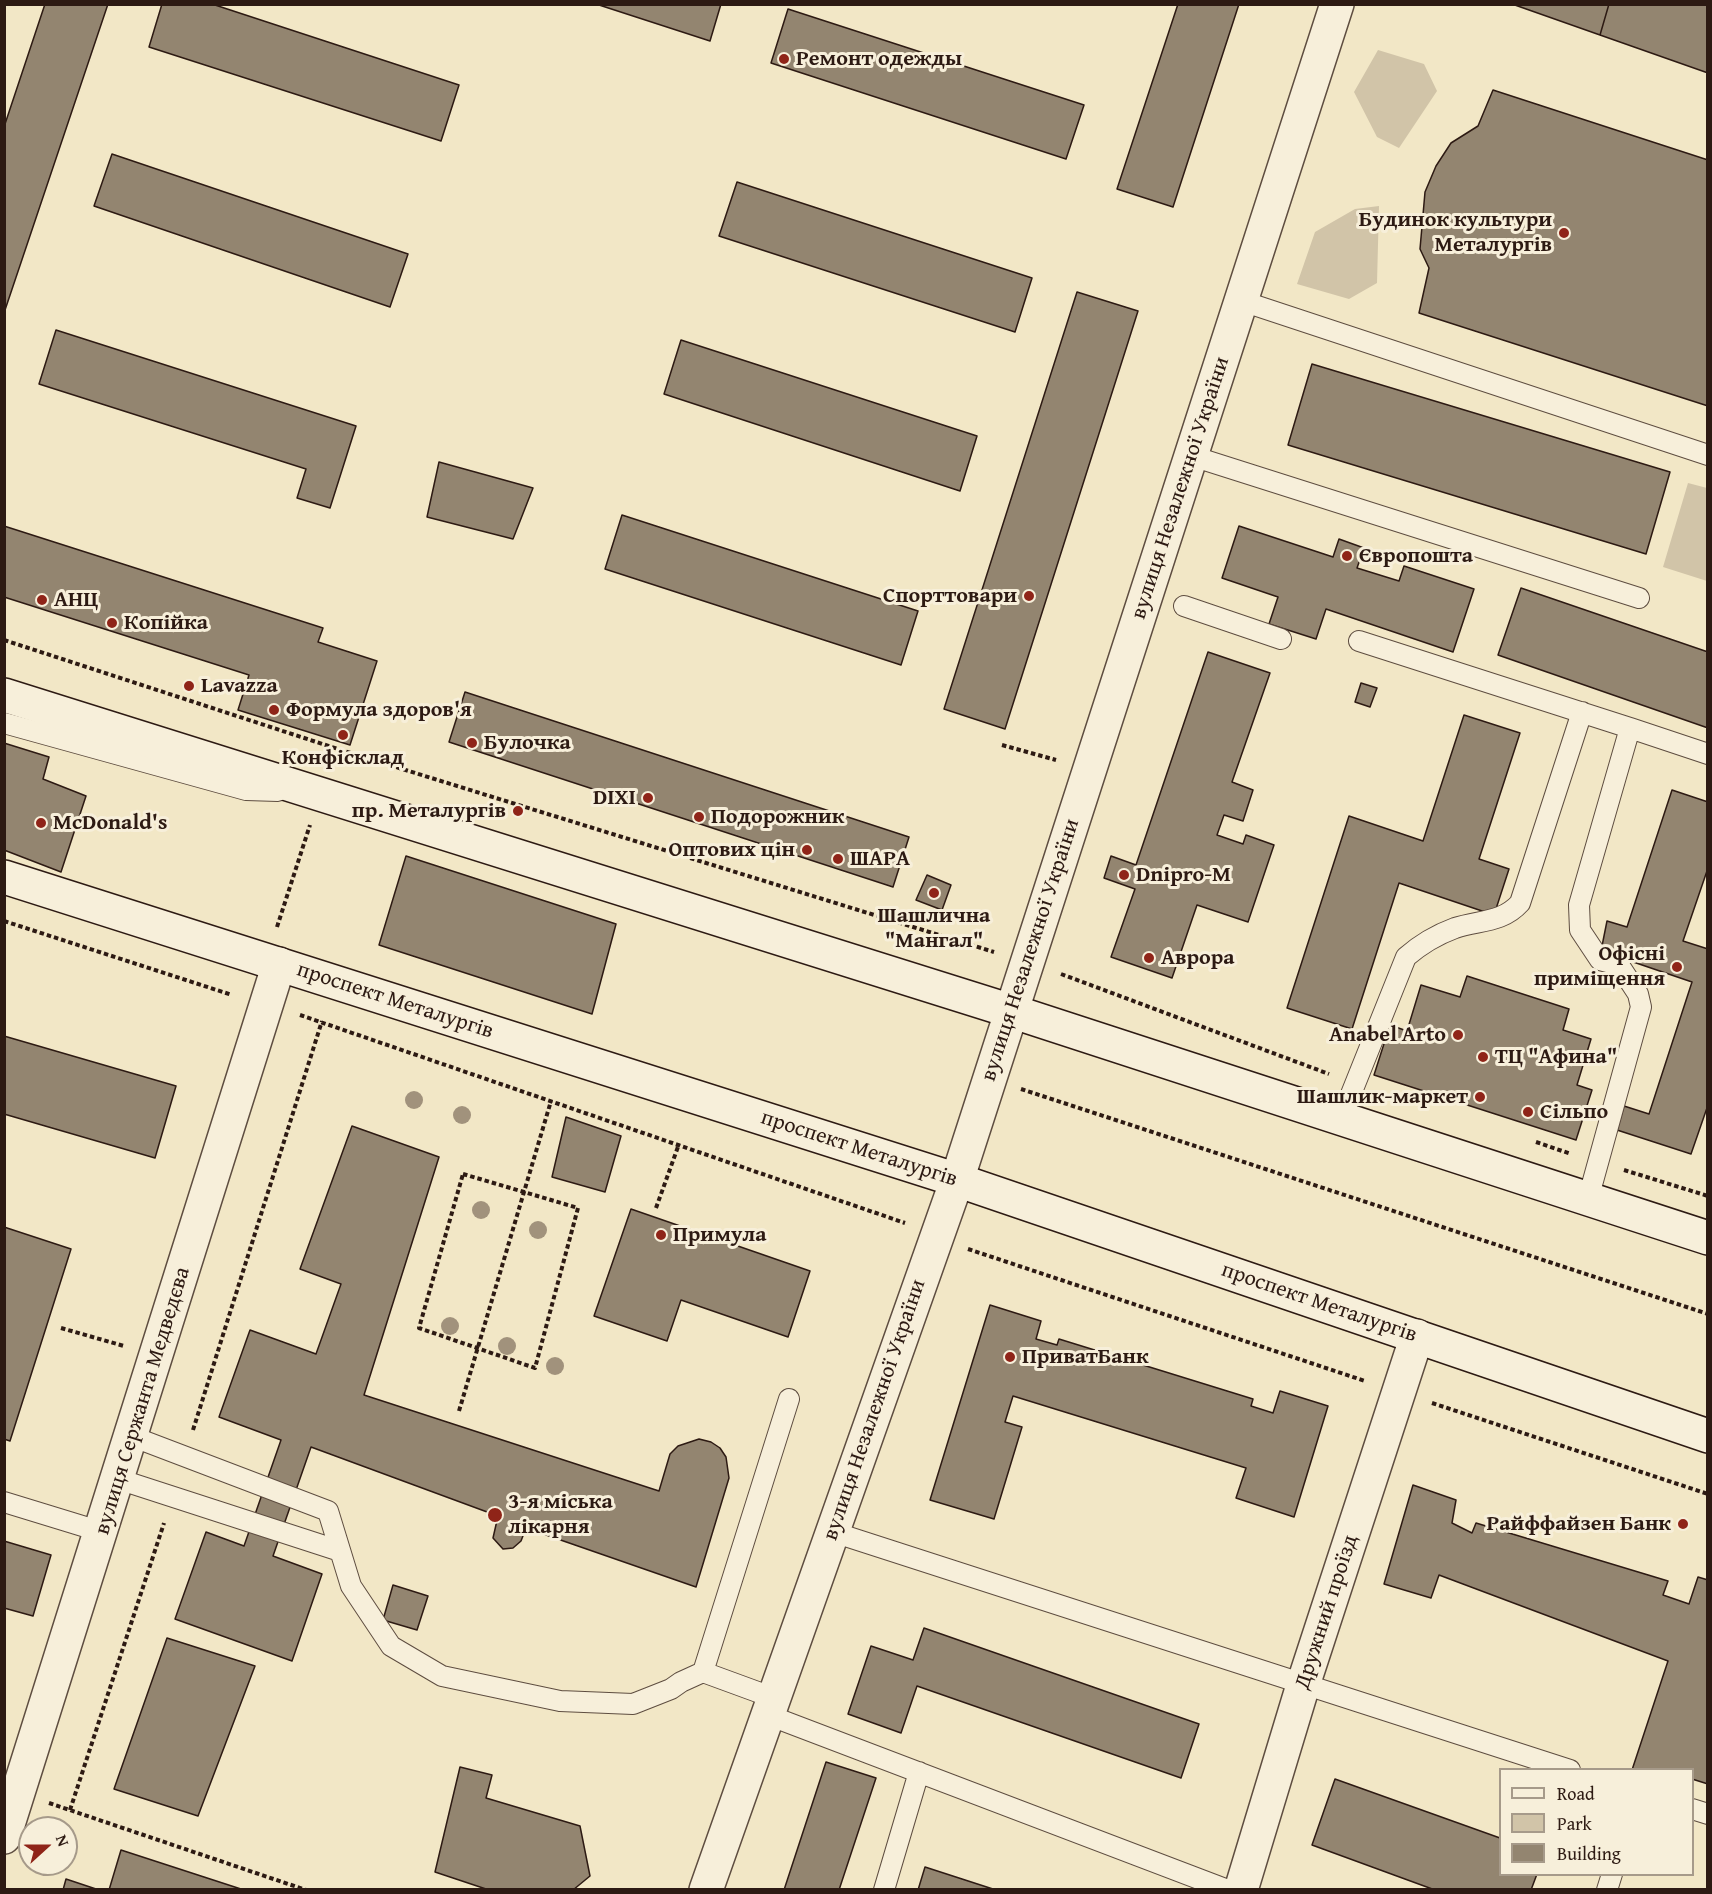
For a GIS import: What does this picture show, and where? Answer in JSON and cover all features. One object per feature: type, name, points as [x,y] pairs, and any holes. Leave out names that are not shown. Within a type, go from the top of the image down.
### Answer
[{"type":"main road","name":"вулиця Незалежної України","points":[[706,1890],[935,1235],[957,1180],[1337,4]]},
{"type":"main road","points":[[4,695],[313,803],[1011,1011],[1707,1238]]},
{"type":"main road","name":"проспект Металургів","points":[[4,877],[957,1180],[1707,1436]]},
{"type":"main road","name":"вулиця Сержанта Медведєва","points":[[4,1837],[20,1793],[279,964]]},
{"type":"main road","name":"Дружний проїзд","points":[[1241,1890],[1304,1682],[1417,1336]]},
{"type":"lane","points":[[1242,301],[1707,455]]},
{"type":"lane","points":[[1192,456],[1639,598]]},
{"type":"lane","points":[[1184,606],[1281,639]]},
{"type":"lane","points":[[1359,641],[1707,753]]},
{"type":"lane","points":[[1341,1119],[1406,957],[1423,942],[1456,928],[1509,914],[1520,903],[1582,712]]},
{"type":"lane","points":[[4,723],[246,790],[313,803]]},
{"type":"lane","points":[[1588,1199],[1641,1007],[1638,994],[1619,965],[1600,960],[1580,930],[1579,905],[1630,728]]},
{"type":"lane","points":[[131,1436],[328,1511],[351,1586],[391,1646],[442,1676],[560,1701],[633,1704],[671,1689],[703,1672],[789,1399]]},
{"type":"lane","points":[[118,1479],[340,1551]]},
{"type":"lane","points":[[4,1502],[102,1532]]},
{"type":"lane","points":[[833,1532],[1304,1682],[1564,1768]]},
{"type":"lane","points":[[703,1672],[771,1707],[919,1772],[1228,1890]]},
{"type":"lane","points":[[884,1890],[919,1772]]},
{"type":"path","points":[[4,640],[344,752],[1063,975]]},
{"type":"path","points":[[1002,744],[1089,770]]},
{"type":"path","points":[[276,930],[313,803]]},
{"type":"path","points":[[4,921],[267,1006],[322,1021],[679,1144],[935,1235],[986,1256],[1707,1494]]},
{"type":"path","points":[[185,1456],[322,1021]]},
{"type":"path","points":[[1018,1088],[1707,1314]]},
{"type":"path","points":[[459,1411],[551,1101]]},
{"type":"path","points":[[656,1209],[679,1144]]},
{"type":"path","points":[[463,1174],[578,1208],[535,1368],[478,1349],[419,1328],[463,1174]]},
{"type":"path","points":[[70,1810],[172,1496]]},
{"type":"path","points":[[20,1793],[306,1890]]},
{"type":"green space","points":[[1378,50],[1424,64],[1437,91],[1399,148],[1377,137],[1354,92]]},
{"type":"green space","points":[[1379,206],[1377,283],[1349,299],[1297,284],[1315,232],[1355,209]]},
{"type":"green space","points":[[1688,483],[1707,488],[1707,581],[1663,567]]},
{"type":"building","points":[[45,4],[108,4],[4,313],[4,127]]},
{"type":"building","points":[[162,4],[212,4],[459,85],[441,141],[149,47]]},
{"type":"building","points":[[596,4],[721,4],[710,41]]},
{"type":"building","points":[[1178,4],[1239,4],[1173,207],[1117,189]]},
{"type":"building","points":[[1512,4],[1609,4],[1600,35]]},
{"type":"building","points":[[1609,4],[1708,4],[1708,73],[1600,35]]},
{"type":"building","points":[[788,9],[1084,105],[1066,159],[771,63]]},
{"type":"building","name":"Будинок культури Металургів","points":[[1493,90],[1708,160],[1708,406],[1419,313],[1429,268],[1420,249],[1425,192],[1436,166],[1451,143],[1478,126]]},
{"type":"building","points":[[112,154],[408,254],[390,307],[94,206]]},
{"type":"building","points":[[737,182],[1032,278],[1015,332],[719,236]]},
{"type":"building","points":[[1077,292],[1138,311],[1005,729],[944,709]]},
{"type":"building","points":[[56,330],[356,426],[330,508],[297,498],[306,469],[39,384]]},
{"type":"building","points":[[681,340],[977,436],[960,491],[664,394]]},
{"type":"building","points":[[1312,364],[1670,472],[1646,554],[1288,445]]},
{"type":"building","points":[[439,462],[533,488],[513,539],[427,517]]},
{"type":"building","points":[[622,515],[918,611],[901,665],[605,569]]},
{"type":"building","points":[[4,526],[323,628],[318,642],[377,661],[350,745],[238,710],[249,675],[4,597]]},
{"type":"building","points":[[1239,526],[1333,557],[1339,539],[1364,548],[1357,568],[1399,581],[1404,566],[1474,589],[1453,652],[1326,609],[1316,639],[1269,624],[1278,597],[1222,578]]},
{"type":"building","points":[[1521,588],[1708,652],[1708,728],[1498,655]]},
{"type":"building","points":[[1208,652],[1270,673],[1232,782],[1253,790],[1243,821],[1224,815],[1217,835],[1243,844],[1246,835],[1274,845],[1248,922],[1197,905],[1172,978],[1111,957],[1135,889],[1104,878],[1111,856],[1136,865]]},
{"type":"building","points":[[1361,683],[1377,688],[1370,707],[1355,702]]},
{"type":"building","points":[[465,692],[909,837],[893,887],[449,742]]},
{"type":"building","points":[[1464,715],[1520,733],[1479,859],[1509,869],[1494,915],[1399,883],[1352,1029],[1287,1008],[1349,816],[1423,841]]},
{"type":"building","name":"McDonald's","points":[[4,743],[49,757],[43,779],[86,796],[61,872],[4,850]]},
{"type":"building","name":"Офісні приміщення","points":[[1672,790],[1708,802],[1708,868],[1683,941],[1708,949],[1708,1105],[1691,1154],[1617,1130],[1624,1106],[1649,1114],[1692,982],[1601,951],[1607,921],[1627,927]]},
{"type":"building","points":[[406,856],[616,924],[592,1014],[379,945]]},
{"type":"building","name":"Шашлична \"Мангал\"","points":[[927,875],[951,885],[942,910],[916,900]]},
{"type":"building","name":"ТЦ \"Афина\"","points":[[1467,976],[1569,1009],[1563,1030],[1591,1039],[1577,1085],[1592,1090],[1576,1140],[1374,1075],[1390,1025],[1407,1031],[1421,985],[1460,997]]},
{"type":"building","points":[[4,1036],[176,1086],[155,1158],[4,1114]]},
{"type":"building","points":[[566,1117],[621,1136],[605,1192],[552,1177]]},
{"type":"building","points":[[352,1126],[439,1157],[364,1395],[659,1491],[670,1454],[678,1446],[699,1439],[711,1442],[720,1448],[726,1457],[729,1478],[696,1587],[526,1528],[521,1541],[513,1548],[503,1549],[493,1538],[498,1516],[311,1447],[273,1556],[322,1574],[292,1661],[175,1619],[206,1532],[244,1546],[281,1440],[219,1417],[250,1330],[316,1354],[341,1284],[300,1269]]},
{"type":"building","points":[[631,1209],[810,1271],[788,1337],[681,1300],[667,1341],[594,1316]]},
{"type":"building","points":[[4,1227],[71,1249],[10,1441],[4,1439]]},
{"type":"building","points":[[990,1305],[1041,1321],[1036,1339],[1057,1345],[1059,1339],[1253,1399],[1251,1406],[1273,1413],[1280,1391],[1328,1406],[1294,1517],[1236,1498],[1246,1468],[1013,1396],[1005,1422],[1022,1427],[994,1519],[930,1500]]},
{"type":"building","points":[[1413,1485],[1456,1500],[1452,1523],[1472,1533],[1476,1523],[1668,1581],[1663,1595],[1689,1604],[1698,1577],[1708,1580],[1708,1784],[1694,1780],[1694,1768],[1633,1768],[1668,1661],[1439,1575],[1431,1598],[1384,1584]]},
{"type":"building","points":[[4,1541],[51,1555],[33,1616],[4,1608]]},
{"type":"building","points":[[393,1585],[428,1596],[417,1630],[383,1620]]},
{"type":"building","points":[[924,1628],[1199,1724],[1181,1778],[917,1686],[901,1733],[848,1714],[871,1646],[913,1660]]},
{"type":"building","points":[[167,1638],[255,1666],[198,1816],[114,1789]]},
{"type":"building","points":[[826,1762],[876,1778],[839,1890],[784,1890]]},
{"type":"building","points":[[460,1767],[492,1775],[486,1798],[580,1826],[590,1876],[573,1890],[489,1890],[435,1872]]},
{"type":"building","points":[[1335,1779],[1499,1838],[1499,1876],[1536,1876],[1531,1890],[1435,1890],[1312,1845]]},
{"type":"building","points":[[121,1850],[244,1890],[109,1890]]},
{"type":"building","points":[[925,1867],[996,1890],[918,1890]]},
{"type":"building","points":[[66,1879],[99,1890],[63,1890]]},
{"type":"place","name":"Ремонт одежды","points":[[784,59]]},
{"type":"place","name":"Будинок культури Металургів","points":[[1564,233]]},
{"type":"place","name":"Європошта","points":[[1347,556]]},
{"type":"place","name":"Спорттовари","points":[[1029,596]]},
{"type":"place","name":"АНЦ","points":[[42,600]]},
{"type":"place","name":"Копійка","points":[[112,623]]},
{"type":"place","name":"Lavazza","points":[[189,686]]},
{"type":"place","name":"Формула здоров'я","points":[[274,710]]},
{"type":"place","name":"Конфісклад","points":[[343,735]]},
{"type":"place","name":"Булочка","points":[[472,743]]},
{"type":"place","name":"DIXI","points":[[648,798]]},
{"type":"place","name":"пр. Металургів","points":[[518,811]]},
{"type":"place","name":"Подорожник","points":[[699,817]]},
{"type":"place","name":"McDonald's","points":[[41,823]]},
{"type":"place","name":"Оптових цін","points":[[807,850]]},
{"type":"place","name":"ШАРА","points":[[838,859]]},
{"type":"place","name":"Dnipro-M","points":[[1124,875]]},
{"type":"place","name":"Шашлична \"Мангал\"","points":[[934,893]]},
{"type":"place","name":"Аврора","points":[[1149,958]]},
{"type":"place","name":"Офісні приміщення","points":[[1677,967]]},
{"type":"place","name":"Anabel Arto","points":[[1458,1035]]},
{"type":"place","name":"ТЦ \"Афина\"","points":[[1483,1057]]},
{"type":"place","name":"Шашлик-маркет","points":[[1480,1097]]},
{"type":"place","name":"Сільпо","points":[[1528,1112]]},
{"type":"place","name":"Примула","points":[[661,1235]]},
{"type":"place","name":"ПриватБанк","points":[[1010,1357]]},
{"type":"place","name":"3-я міська лікарня","points":[[495,1515]]},
{"type":"place","name":"Райффайзен Банк","points":[[1683,1524]]}]
